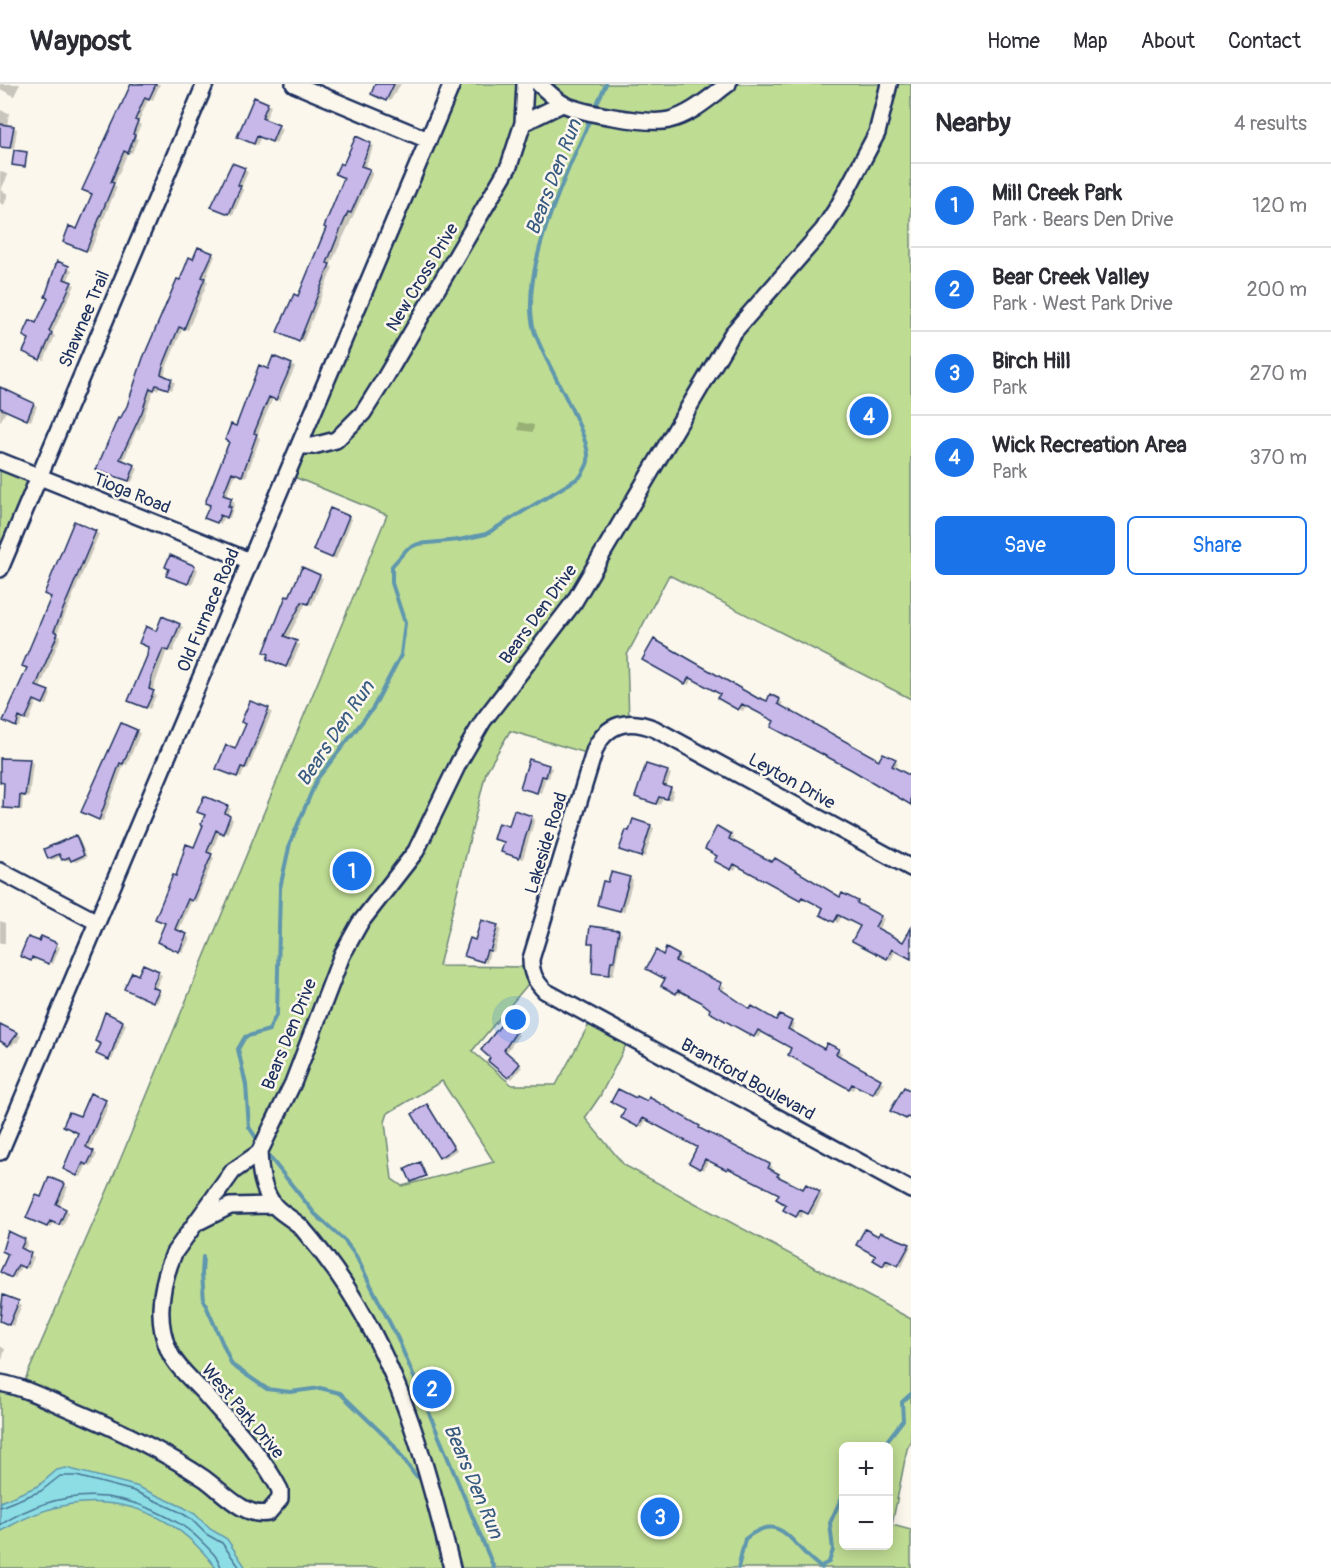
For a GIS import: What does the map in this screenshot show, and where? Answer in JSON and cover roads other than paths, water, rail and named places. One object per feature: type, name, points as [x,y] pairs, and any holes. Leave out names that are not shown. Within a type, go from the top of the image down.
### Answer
[{"type":"street","name":"Shawnee Trail","points":[[0,569],[205,84]]},
{"type":"street","points":[[294,84],[428,140]]},
{"type":"street","name":"Old Furnace Road","points":[[0,1152],[452,84]]},
{"type":"street","name":"New Cross Drive","points":[[299,446],[313,446],[336,440],[363,413],[494,194],[508,166],[523,123],[525,84]]},
{"type":"street","points":[[539,84],[562,104],[646,122],[669,120],[693,109],[728,84]]},
{"type":"street","name":"Bears Den Drive","points":[[259,1152],[285,1100],[328,987],[352,937],[416,851],[459,762],[483,722],[574,603],[732,334],[823,230],[839,205],[877,133],[889,84]]},
{"type":"street","points":[[523,123],[539,113],[562,104]]},
{"type":"street","name":"Tioga Road","points":[[0,461],[250,561]]},
{"type":"street","name":"Lakeside Road","points":[[566,1003],[545,991],[537,983],[531,967],[531,958],[595,749],[605,732],[620,724],[642,724],[654,729]]},
{"type":"street","name":"Leyton Drive","points":[[654,729],[911,868]]},
{"type":"street","points":[[0,872],[97,922]]},
{"type":"street","name":"Brantford Boulevard","points":[[566,1003],[911,1190]]},
{"type":"street","points":[[259,1152],[260,1172],[274,1205],[299,1225],[325,1255],[366,1319],[392,1374],[419,1447],[452,1568]]},
{"type":"street","name":"West Park Drive","points":[[0,1383],[34,1393],[138,1440],[199,1475],[245,1509],[259,1515],[268,1513],[279,1499],[280,1490],[246,1440],[181,1369],[170,1352],[164,1336],[163,1282],[174,1253],[233,1171],[259,1152]]},
{"type":"street","name":"West Park Drive","points":[[197,1222],[230,1206],[274,1205]]},
{"type":"water","points":[[66,1468],[136,1486],[183,1507],[195,1514],[210,1529],[227,1539],[246,1568],[216,1568],[194,1543],[170,1524],[144,1511],[116,1504],[88,1503],[58,1507],[29,1517],[0,1532],[0,1502],[38,1486],[57,1470]]},
{"type":"waterway","name":"Bears Den Run","points":[[595,108],[606,84]]},
{"type":"waterway","name":"Bears Den Run","points":[[260,1144],[249,1127],[246,1085],[238,1049],[245,1037],[269,1030],[277,1013],[280,888],[290,843],[317,779],[373,708],[401,655],[405,623],[392,583],[392,566],[407,549],[418,544],[459,540],[486,534],[580,477],[588,461],[583,434],[534,330],[531,306],[533,279],[548,221],[592,115]]},
{"type":"waterway","name":"Bears Den Run","points":[[264,1150],[315,1214],[345,1241],[356,1256],[398,1339],[494,1568]]},
{"type":"waterway","points":[[203,1257],[204,1301],[232,1365],[267,1389],[290,1392],[320,1388],[340,1393],[392,1443],[414,1474],[421,1479]]},
{"type":"waterway","points":[[886,1442],[903,1420],[902,1402],[911,1394]]},
{"type":"waterway","points":[[821,1566],[829,1562],[833,1550],[830,1523],[842,1496]]},
{"type":"waterway","points":[[738,1568],[745,1539],[758,1530],[769,1528],[779,1529],[787,1535],[822,1568]]},
{"type":"place","name":"Wick Recreation Area","points":[[869,416]]},
{"type":"place","name":"Mill Creek Park","points":[[352,871]]},
{"type":"place","name":"Bear Creek Valley","points":[[432,1389]]},
{"type":"place","name":"Birch Hill","points":[[660,1517]]}]
